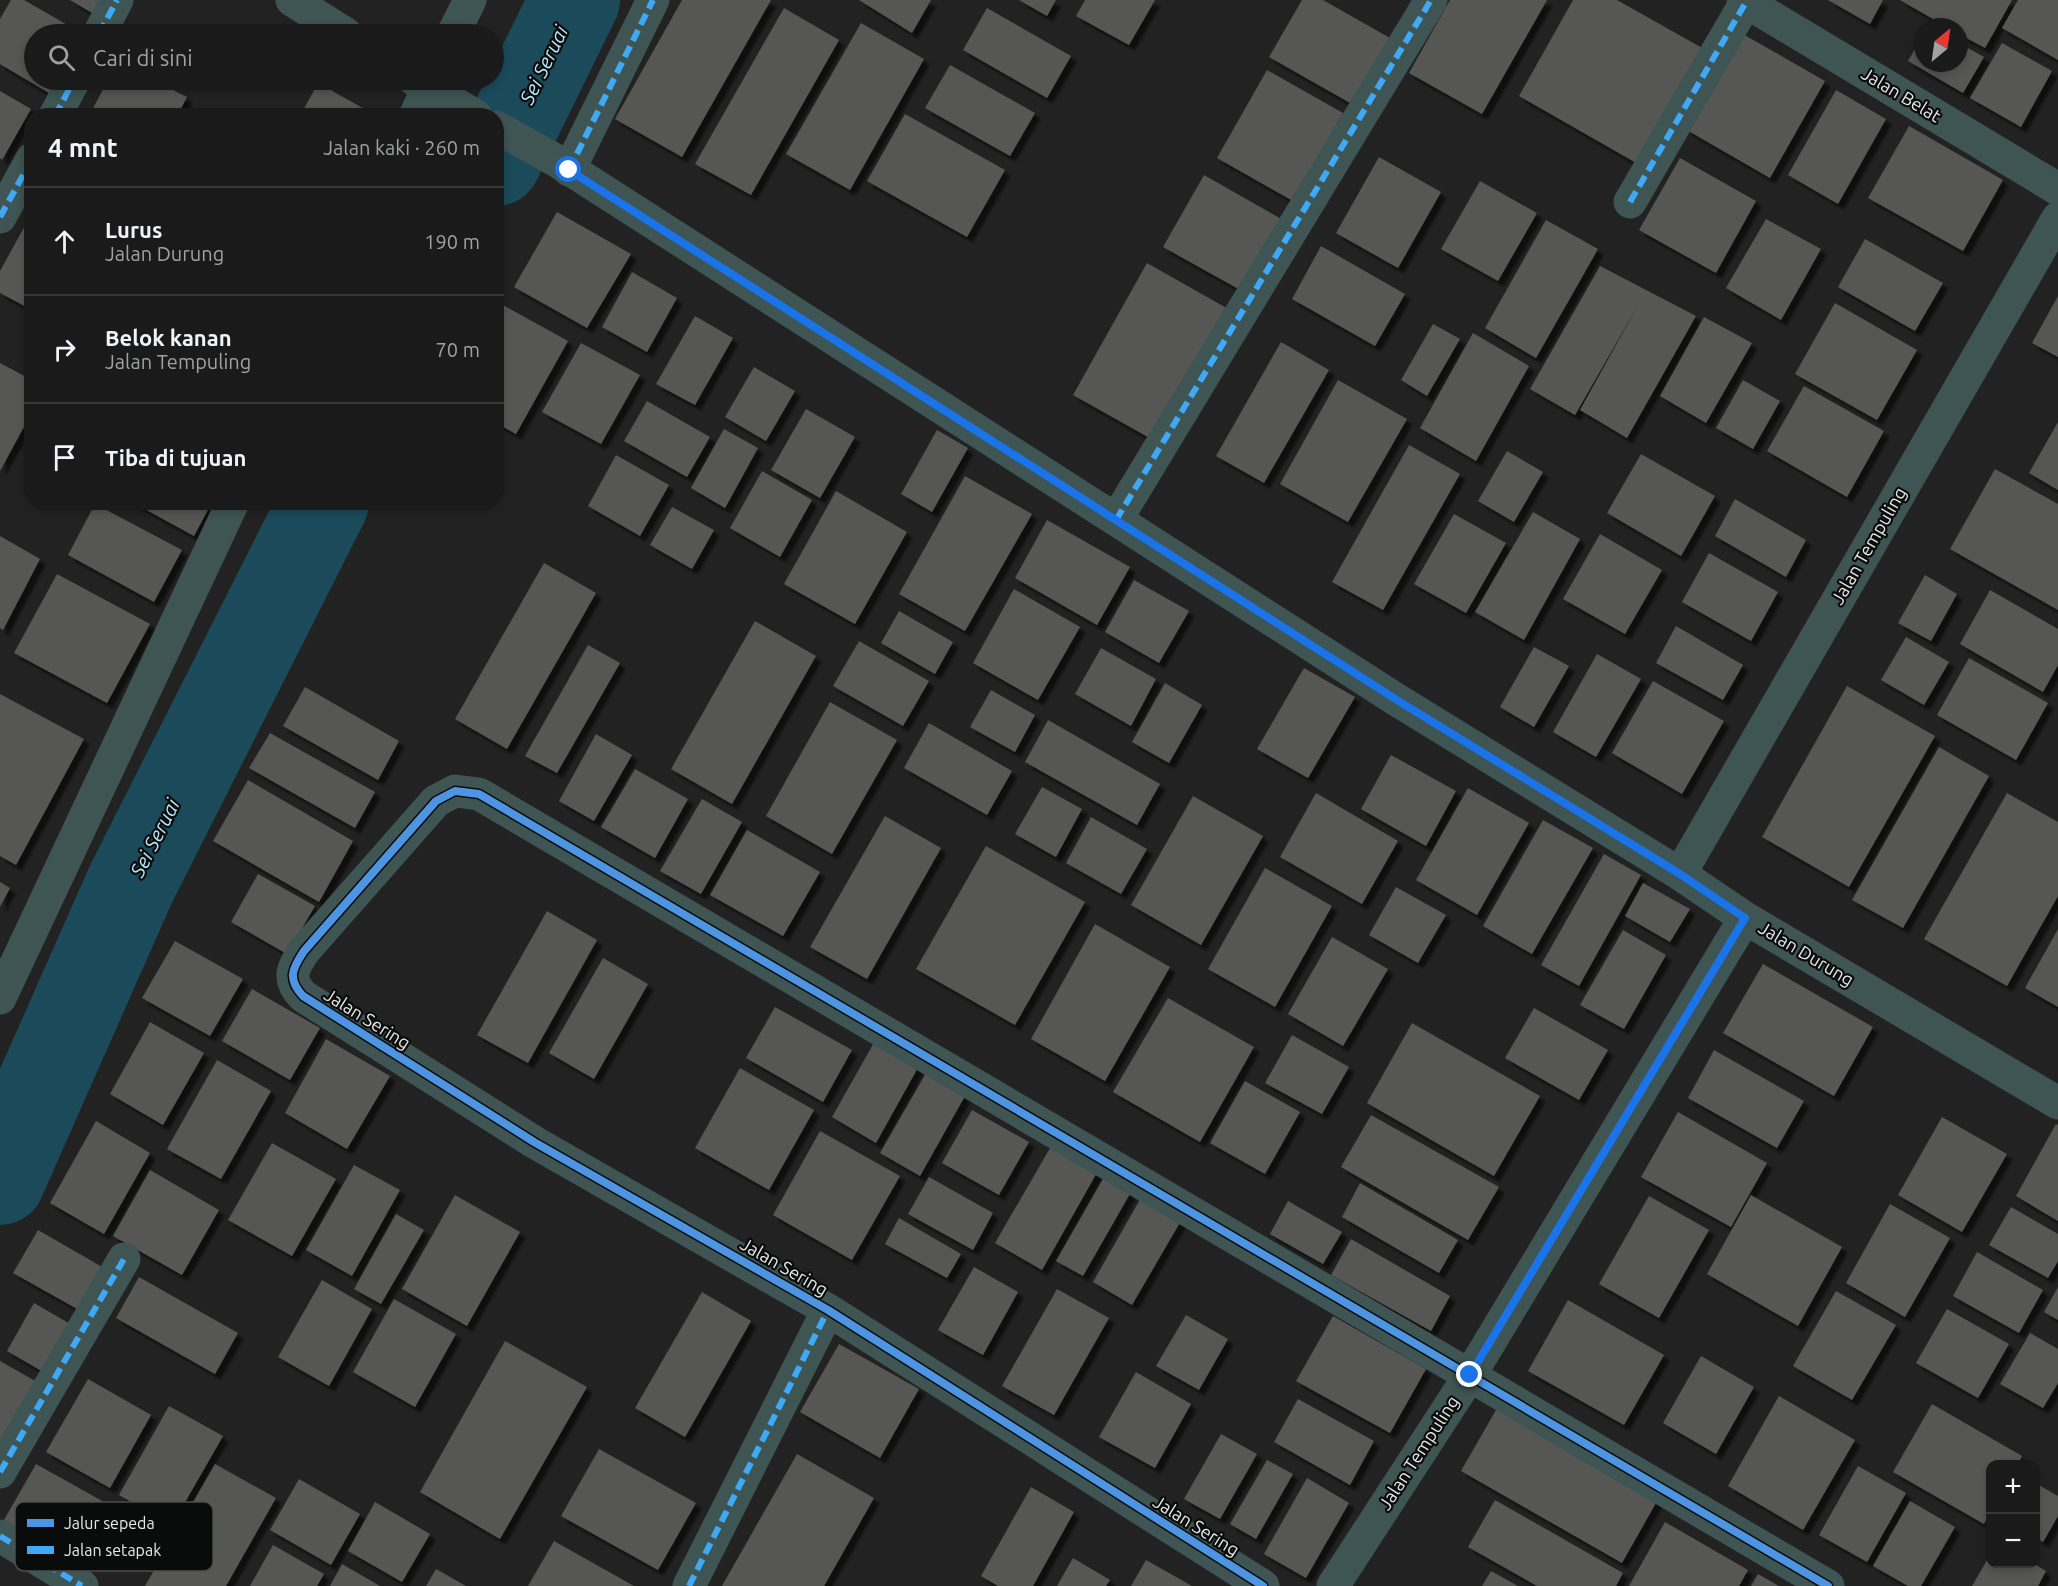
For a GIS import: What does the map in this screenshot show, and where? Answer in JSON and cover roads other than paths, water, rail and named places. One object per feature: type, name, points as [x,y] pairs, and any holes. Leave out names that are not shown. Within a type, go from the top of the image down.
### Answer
[{"type":"street","points":[[104,24],[117,0]]},
{"type":"street","points":[[292,0],[330,24]]},
{"type":"street","points":[[458,24],[470,0]]},
{"type":"street","points":[[563,165],[653,0]]},
{"type":"street","points":[[1116,520],[1431,0]]},
{"type":"street","points":[[1630,202],[1745,1]]},
{"type":"street","name":"Jalan Belat","points":[[1745,1],[2058,189]]},
{"type":"street","points":[[59,108],[69,90]]},
{"type":"street","name":"Jalan Durung","points":[[504,132],[563,165],[1397,700],[1680,874],[1745,918],[2058,1103]]},
{"type":"street","points":[[0,217],[24,174]]},
{"type":"street","name":"Jalan Tempuling","points":[[1680,874],[2058,218]]},
{"type":"street","points":[[0,998],[229,510]]},
{"type":"street","name":"Jalan Sering","points":[[1263,1586],[828,1310],[534,1142],[303,996],[291,978],[293,968],[304,951],[436,801],[455,791],[479,794],[1470,1375]]},
{"type":"street","name":"Jalan Tempuling","points":[[1332,1586],[1470,1375],[1745,918]]},
{"type":"street","points":[[0,1472],[124,1259]]},
{"type":"street","points":[[689,1586],[828,1310]]},
{"type":"street","points":[[1470,1375],[1828,1586]]},
{"type":"street","points":[[0,1536],[15,1545]]},
{"type":"street","points":[[57,1571],[82,1586]]},
{"type":"waterway","name":"Sei Seruai","points":[[504,145],[575,0]]},
{"type":"waterway","name":"Sei Seruai","points":[[0,1180],[131,884],[320,510]]}]
